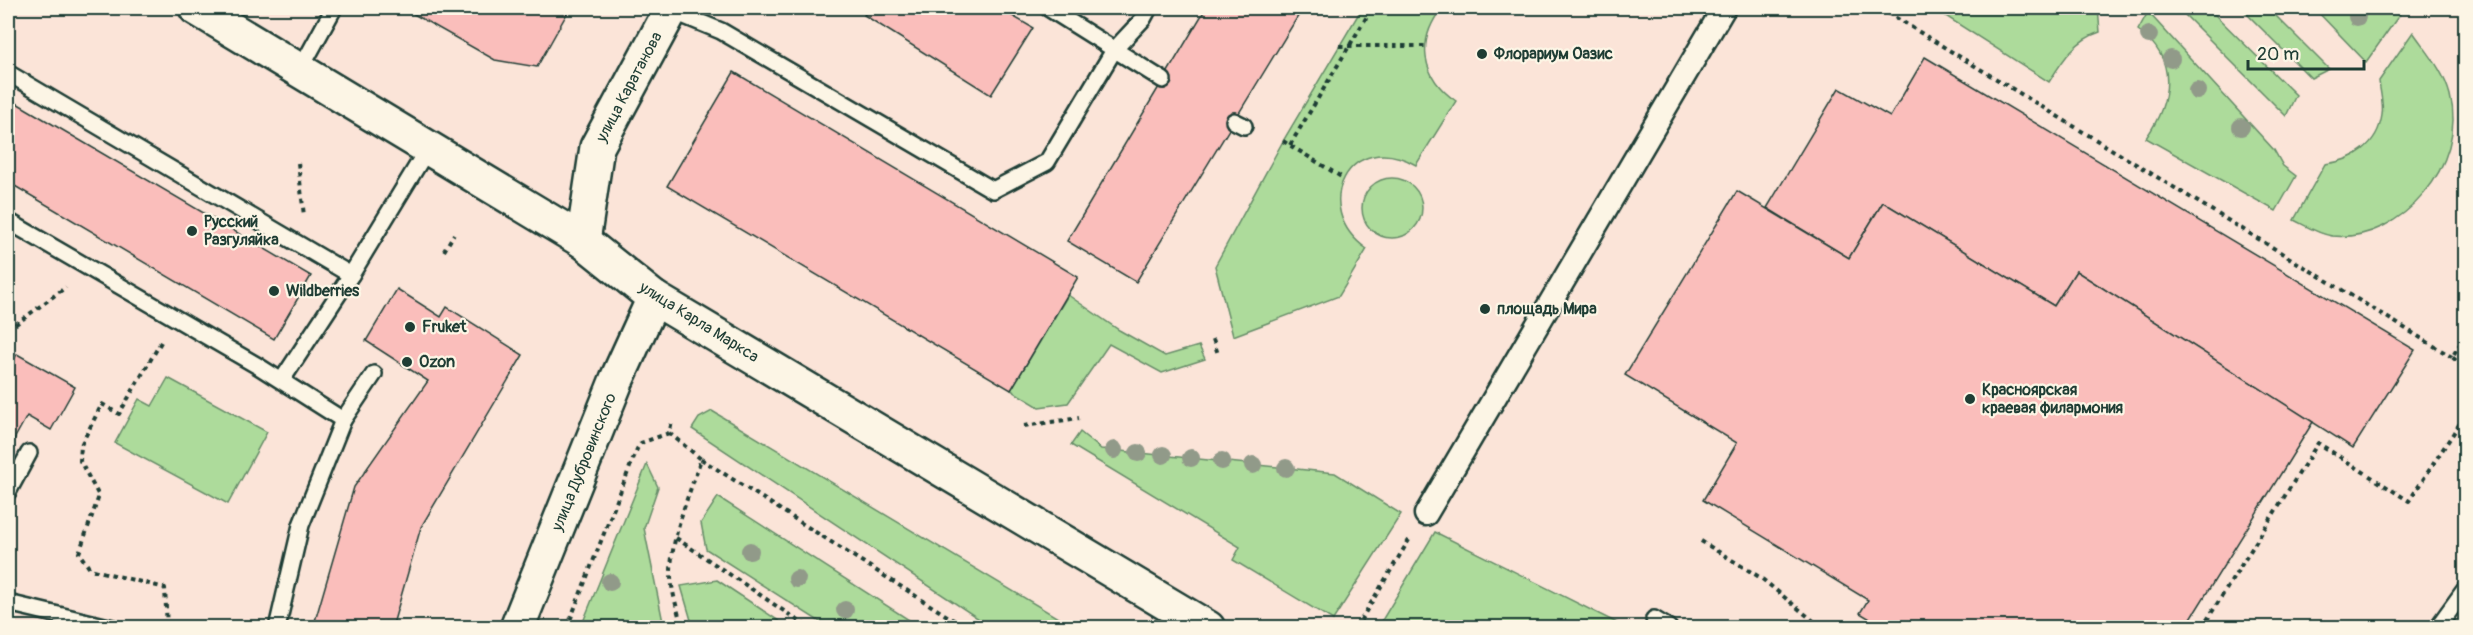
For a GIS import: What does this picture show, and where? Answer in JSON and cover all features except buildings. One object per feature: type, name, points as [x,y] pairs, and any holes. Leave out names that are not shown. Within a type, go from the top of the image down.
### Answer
[{"type":"main road","name":"улица Карла Маркса","points":[[196,8],[583,241],[654,298],[1208,627]]},
{"type":"main road","name":"улица Каратанова","points":[[583,241],[597,147],[671,9]]},
{"type":"main road","name":"улица Дубровинского","points":[[517,627],[617,379],[654,298]]},
{"type":"street","points":[[1426,514],[1724,8]]},
{"type":"lane","points":[[300,70],[334,8]]},
{"type":"lane","points":[[1048,8],[1163,80]]},
{"type":"lane","points":[[671,9],[722,30],[993,189],[1047,162],[1114,50],[1143,19],[1149,8]]},
{"type":"lane","points":[[8,73],[351,275]]},
{"type":"lane","points":[[282,380],[351,275],[428,148]]},
{"type":"lane","points":[[8,221],[282,380],[343,420]]},
{"type":"lane","points":[[277,627],[301,525],[343,420],[374,374]]},
{"type":"lane","points":[[8,492],[29,453]]},
{"type":"lane","points":[[2437,627],[2466,588]]},
{"type":"lane","points":[[8,603],[114,627]]},
{"type":"lane","points":[[1654,619],[1669,627]]},
{"type":"path","points":[[1290,145],[1372,8]]},
{"type":"path","points":[[1880,8],[2452,357],[2466,369]]},
{"type":"path","points":[[1339,46],[1426,46]]},
{"type":"path","points":[[1283,141],[1343,178]]},
{"type":"path","points":[[298,163],[307,249]]},
{"type":"path","points":[[444,251],[454,234]]},
{"type":"path","points":[[8,330],[91,269]]},
{"type":"path","points":[[167,627],[165,588],[90,569],[79,553],[99,496],[80,461],[81,446],[102,404],[119,414],[175,318]]},
{"type":"path","points":[[2452,357],[2466,335]]},
{"type":"path","points":[[1213,339],[1218,354]]},
{"type":"path","points":[[2202,627],[2318,443],[2409,501],[2466,414]]},
{"type":"path","points":[[1024,426],[1079,418]]},
{"type":"path","points":[[669,433],[672,422]]},
{"type":"path","points":[[669,433],[701,459],[966,627]]},
{"type":"path","points":[[567,627],[637,449],[641,443],[669,433]]},
{"type":"path","points":[[682,627],[671,580],[676,538],[701,459]]},
{"type":"path","points":[[676,538],[809,627]]},
{"type":"path","points":[[1356,627],[1409,541]]},
{"type":"path","points":[[1701,542],[1761,578],[1822,627]]},
{"type":"green space","points":[[1362,8],[1442,8],[1428,33],[1426,58],[1435,81],[1456,101],[1416,165],[1393,156],[1372,156],[1356,164],[1345,177],[1339,194],[1340,213],[1349,232],[1367,249],[1339,296],[1233,336],[1215,266],[1283,141]]},
{"type":"green space","points":[[1940,8],[2098,8],[2100,32],[2083,40],[2065,59],[2049,82],[1944,15]]},
{"type":"green space","points":[[2178,8],[2208,8],[2296,95],[2286,116]]},
{"type":"green space","points":[[2241,8],[2268,8],[2329,69],[2311,78]]},
{"type":"green space","points":[[2314,8],[2394,8],[2400,14],[2366,62]]},
{"type":"green space","points":[[2148,12],[2274,150],[2283,166],[2296,176],[2276,211],[2146,138],[2161,110],[2167,81],[2160,54],[2151,41],[2138,30]]},
{"type":"green space","points":[[2413,32],[2439,70],[2450,95],[2453,121],[2449,147],[2439,171],[2424,194],[2405,212],[2382,226],[2358,235],[2327,235],[2294,220],[2325,164],[2354,155],[2370,143],[2380,126],[2382,102],[2379,81]]},
{"type":"green space","points":[[1386,178],[1398,178],[1409,183],[1417,191],[1422,208],[1420,220],[1409,233],[1398,238],[1386,238],[1375,233],[1367,225],[1362,214],[1362,202],[1367,191],[1375,183]]},
{"type":"green space","points":[[1068,295],[1119,330],[1165,356],[1199,346],[1205,359],[1162,373],[1109,344],[1068,403],[1039,407],[1011,390]]},
{"type":"green space","points":[[168,378],[267,432],[228,504],[115,443],[139,399],[152,406]]},
{"type":"green space","points":[[712,411],[1073,627],[991,627],[692,429],[699,418]]},
{"type":"green space","points":[[1080,432],[1101,449],[1335,473],[1401,514],[1333,620],[1233,560],[1240,547],[1071,445]]},
{"type":"green space","points":[[647,464],[658,487],[644,528],[664,627],[581,627]]},
{"type":"green space","points":[[718,497],[920,627],[828,627],[706,549],[701,523]]},
{"type":"green space","points":[[1435,532],[1625,627],[1378,627]]},
{"type":"green space","points":[[717,580],[788,627],[693,627],[681,586]]},
{"type":"place","name":"Флорариум Оазис","points":[[1482,54]]},
{"type":"place","name":"Русский Разгуляйка","points":[[192,231]]},
{"type":"place","name":"Wildberries","points":[[274,291]]},
{"type":"place","name":"площадь Мира","points":[[1485,309]]},
{"type":"place","name":"Fruket","points":[[410,327]]},
{"type":"place","name":"Ozon","points":[[407,362]]},
{"type":"place","name":"Красноярская краевая филармония","points":[[1970,399]]}]
